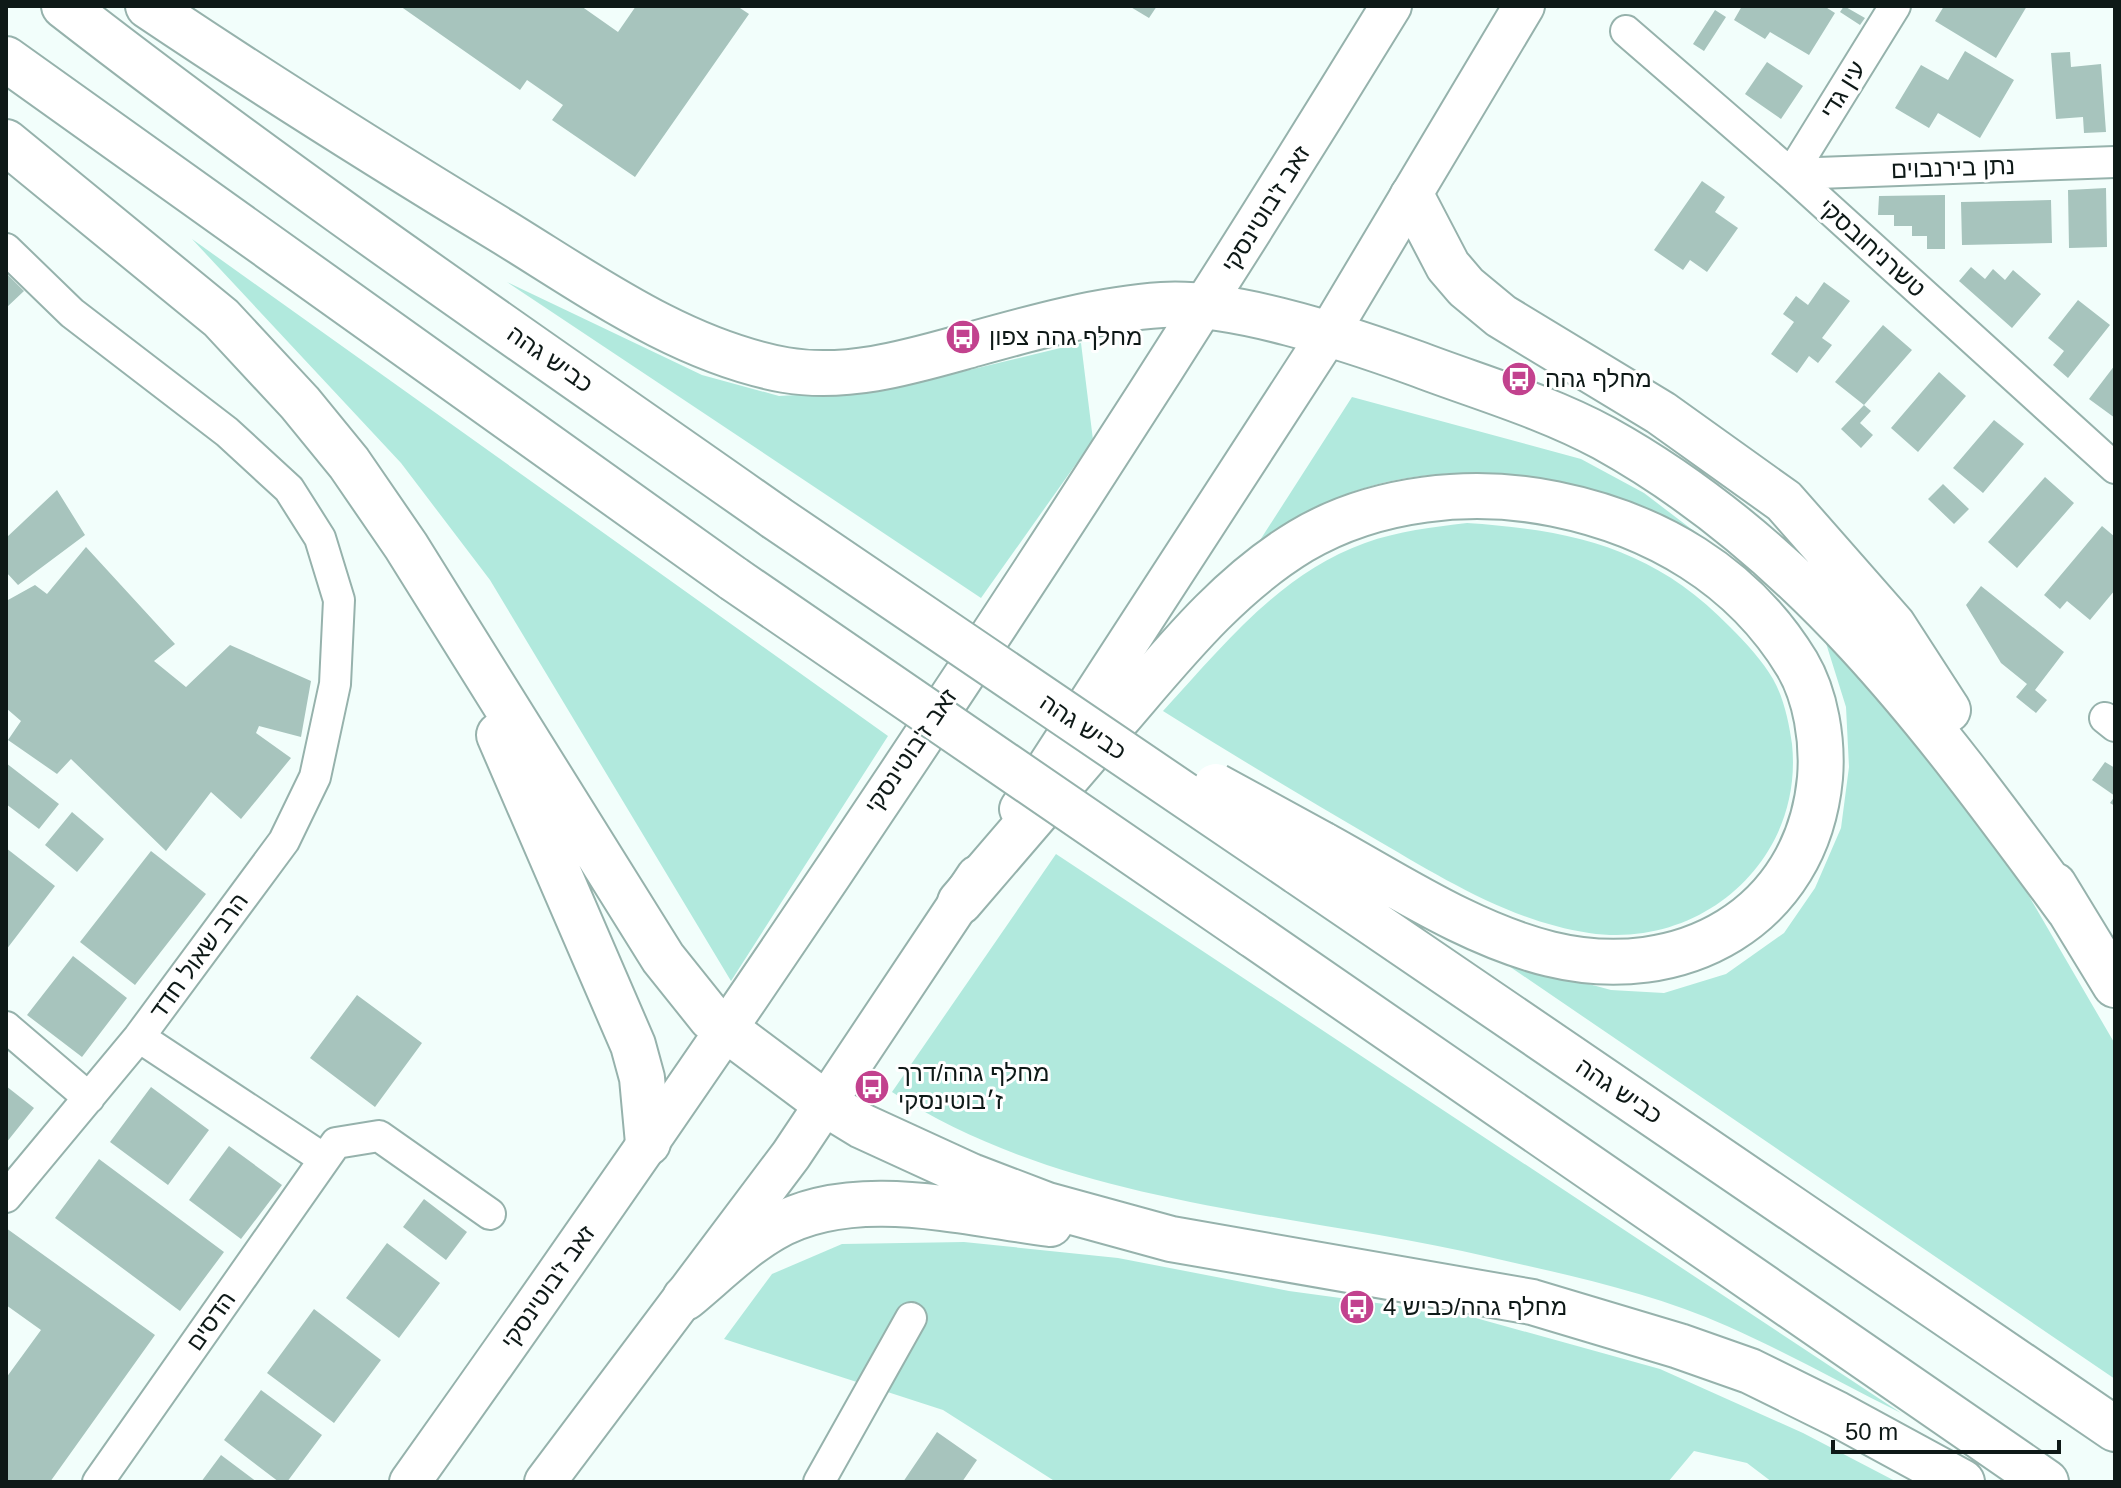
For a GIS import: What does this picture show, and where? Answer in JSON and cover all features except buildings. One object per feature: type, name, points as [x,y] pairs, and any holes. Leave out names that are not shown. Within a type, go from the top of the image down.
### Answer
[{"type":"highway","name":"כביש גהה","points":[[64,6],[161,82],[369,232],[775,517],[985,661],[1310,858],[2115,1429]]},
{"type":"highway","points":[[148,6],[370,150],[545,258],[669,330],[732,356],[786,370],[832,374],[905,363],[1015,333],[1112,312],[1161,305],[1207,305],[1368,346],[1560,417],[1665,474],[1735,524],[1794,575],[1909,699],[2069,910]]},
{"type":"highway","points":[[6,59],[734,579],[2046,1482]]},
{"type":"highway","points":[[6,142],[231,328],[300,403],[349,463],[444,608],[663,958],[693,998],[726,1031],[826,1104],[862,1126],[971,1176],[1047,1205],[1171,1239]]},
{"type":"highway","points":[[1412,197],[1431,239],[1466,287],[1501,316],[1722,454],[1784,501],[1835,556],[1893,625],[2115,985]]},
{"type":"highway","points":[[960,902],[1162,667],[1253,573],[1303,539],[1355,517],[1405,503],[1466,495],[1529,499],[1633,524],[1692,556],[1760,618],[1799,667],[1817,717],[1821,759],[1817,806],[1802,849],[1780,886],[1751,917],[1716,940],[1678,956],[1634,962],[1589,962],[1548,954],[1310,858]]},
{"type":"highway","points":[[444,608],[633,1045],[642,1078],[648,1143]]},
{"type":"highway","points":[[685,1298],[771,1230],[796,1217],[833,1208],[879,1205],[929,1209],[1171,1239],[1532,1302],[1635,1332],[1750,1371],[1962,1482]]},
{"type":"main road","name":"זאב ז'בוטינסקי","points":[[410,1482],[726,1031],[1207,305],[1391,6]]},
{"type":"main road","points":[[545,1482],[685,1298],[826,1104],[960,902],[1327,336],[1524,6]]},
{"type":"street","name":"עין גדי","points":[[1791,174],[1895,6]]},
{"type":"street","name":"טשרניחובסקי","points":[[1626,31],[1791,174],[2115,468]]},
{"type":"street","name":"נתן בירנבוים","points":[[1791,174],[2115,162]]},
{"type":"street","name":"הרב שאול חדד","points":[[6,249],[72,313],[227,432],[289,489],[320,538],[339,600],[335,684],[315,777],[284,841],[139,1037],[6,1197]]},
{"type":"street","points":[[6,1027],[89,1098]]},
{"type":"street","points":[[139,1037],[324,1159]]},
{"type":"street","name":"הדסים","points":[[98,1482],[336,1143],[379,1136],[490,1214]]},
{"type":"street","points":[[819,1482],[911,1318]]},
{"type":"green space","points":[[192,239],[888,736],[731,981],[490,580],[401,463]]},
{"type":"green space","points":[[507,282],[702,375],[779,396],[886,390],[1081,343],[1093,440],[981,598]]},
{"type":"green space","points":[[1352,397],[1581,459],[1644,493],[1707,541],[1623,504],[1560,484],[1524,477],[1451,474],[1379,484],[1344,495],[1303,515],[1248,559]]},
{"type":"green space","points":[[1467,523],[1577,538],[1641,561],[1672,578],[1701,600],[1747,645],[1773,679],[1788,719],[1792,744],[1791,786],[1781,824],[1763,859],[1738,888],[1706,911],[1670,927],[1631,934],[1589,933],[1559,927],[1503,908],[1422,866],[1163,711],[1254,614],[1306,573],[1334,556],[1377,539]]},
{"type":"green space","points":[[1825,640],[1926,747],[2019,879],[2115,1044],[2115,1379],[1500,960],[1611,990],[1664,993],[1726,974],[1784,933],[1815,888],[1841,828],[1849,767],[1846,707]]},
{"type":"green space","points":[[1056,854],[1901,1413],[1749,1336],[1670,1304],[1489,1257],[1182,1200],[1105,1182],[1031,1159],[960,1130],[892,1092]]},
{"type":"green space","points":[[964,1242],[1118,1258],[1289,1291],[1465,1315],[1660,1369],[1803,1433],[1897,1482],[1772,1482],[1747,1463],[1694,1451],[1668,1482],[1056,1482],[943,1410],[724,1339],[772,1274],[842,1244]]},
{"type":"place","name":"מחלף גהה צפון","points":[[963,337]]},
{"type":"place","name":"מחלף גהה","points":[[1519,379]]},
{"type":"place","name":"מחלף גהה/דרך ז׳בוטינסקי","points":[[872,1087]]},
{"type":"place","name":"מחלף גהה/כביש 4","points":[[1357,1307]]}]
